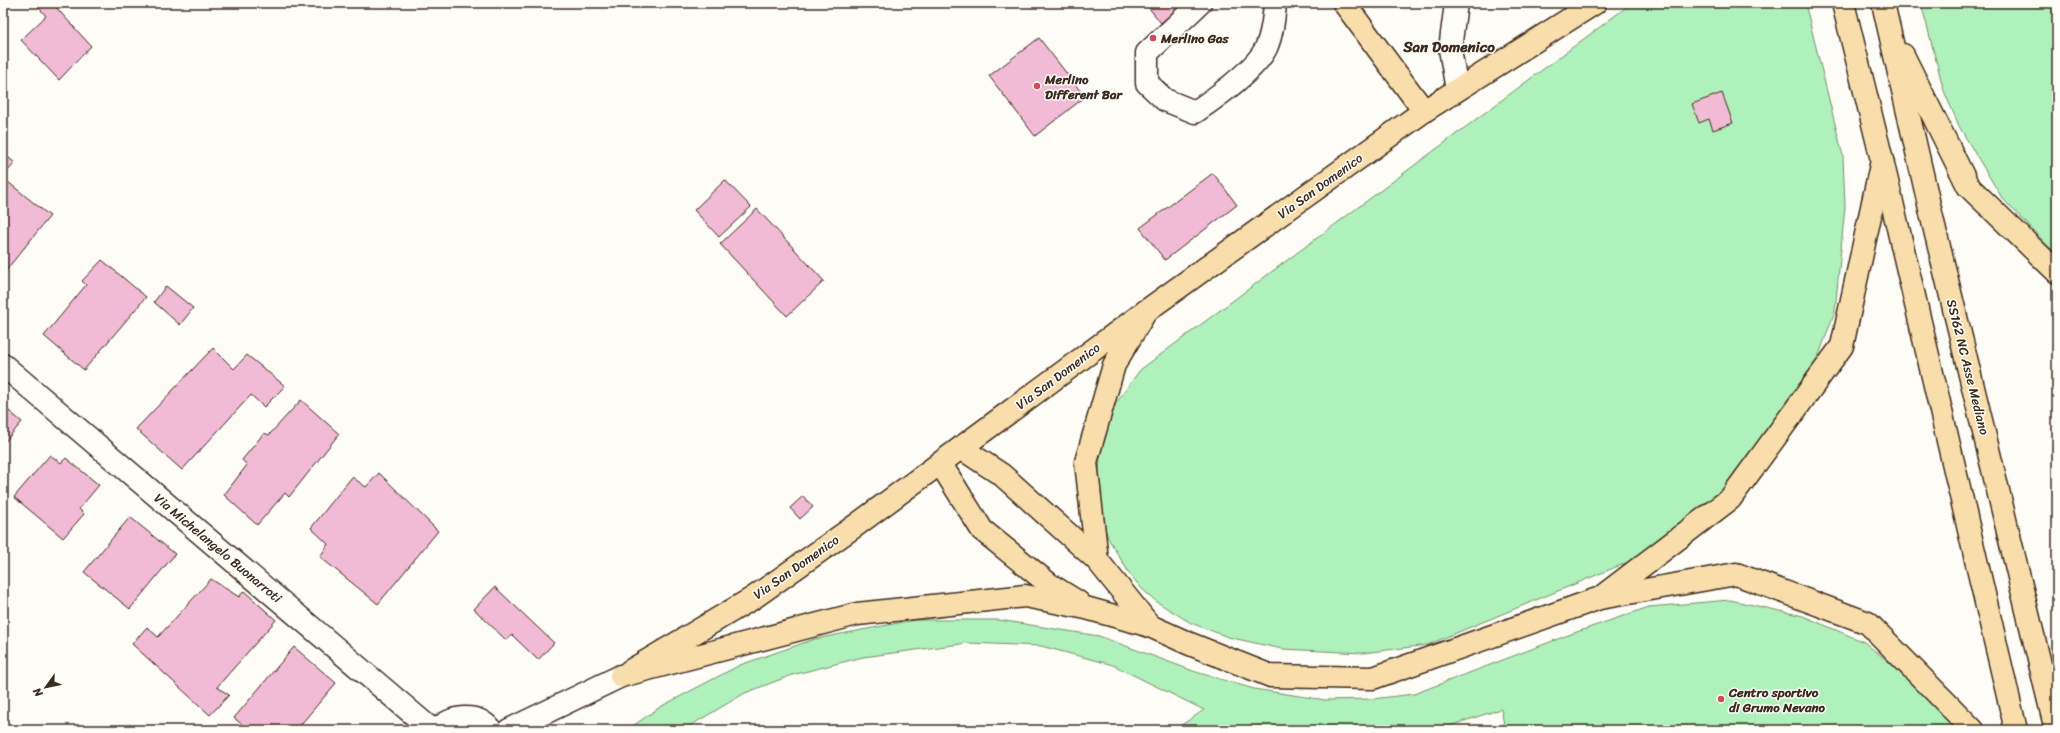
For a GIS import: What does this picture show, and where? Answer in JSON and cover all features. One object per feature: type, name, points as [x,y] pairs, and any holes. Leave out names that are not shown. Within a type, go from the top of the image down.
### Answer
[{"type":"main road","points":[[1344,3],[1424,111]]},
{"type":"main road","name":"Via San Domenico","points":[[621,676],[753,598],[961,448],[1146,311],[1424,111],[1595,3]]},
{"type":"main road","points":[[1843,3],[1882,160],[2016,730]]},
{"type":"main road","points":[[1885,13],[1968,186],[2057,272]]},
{"type":"main road","name":"SS162 NC Asse Mediano","points":[[1885,13],[1933,222],[2056,730]]},
{"type":"main road","points":[[1600,598],[1730,499],[1842,346],[1882,160]]},
{"type":"main road","points":[[1097,560],[1086,462],[1114,365],[1146,311]]},
{"type":"main road","points":[[961,448],[1002,474],[1097,560],[1150,626]]},
{"type":"main road","points":[[940,463],[982,530],[1050,584],[1086,608]]},
{"type":"main road","points":[[621,676],[857,614],[1025,596],[1086,608],[1150,626],[1190,644],[1271,676],[1373,678],[1600,598],[1736,574],[1868,623],[1973,730]]},
{"type":"street","points":[[1200,3],[1147,53],[1148,82],[1165,100],[1195,112],[1215,98],[1255,63],[1266,48],[1274,19],[1275,3]]},
{"type":"street","points":[[1456,3],[1450,49],[1457,90]]},
{"type":"street","name":"Via Michelangelo Buonarroti","points":[[3,365],[432,730]]},
{"type":"street","name":"Via San Domenico","points":[[509,730],[621,676]]},
{"type":"street","points":[[437,730],[443,724],[454,719],[467,717],[478,720],[491,730]]},
{"type":"green space","points":[[1632,3],[1805,3],[1843,156],[1845,206],[1835,311],[1812,374],[1733,486],[1650,553],[1427,645],[1363,653],[1282,649],[1228,637],[1191,623],[1157,602],[1142,589],[1129,573],[1108,538],[1102,519],[1098,484],[1101,445],[1116,403],[1140,370]]},
{"type":"green space","points":[[1921,3],[2057,3],[2057,255],[2002,198],[1960,128],[1944,91]]},
{"type":"green space","points":[[1730,600],[1803,616],[1864,642],[1917,685],[1958,730],[1505,730],[1501,709],[1437,730],[1174,730],[1204,710],[1113,665],[1041,646],[968,643],[863,657],[792,675],[745,693],[683,730],[627,730],[660,707],[740,665],[815,639],[914,620],[999,620],[1099,636],[1196,672],[1254,689],[1325,700],[1372,699],[1414,694],[1571,634],[1649,607]]},
{"type":"building","points":[[35,3],[52,3],[91,46],[59,80],[21,40],[46,16]]},
{"type":"building","points":[[1145,3],[1186,3],[1161,23]]},
{"type":"building","name":"Merlino Different Bar","points":[[1039,38],[1085,97],[1035,136],[989,76]]},
{"type":"building","points":[[1722,93],[1733,123],[1713,130],[1709,119],[1699,123],[1692,104]]},
{"type":"building","points":[[3,153],[15,163],[3,176]]},
{"type":"building","points":[[1213,173],[1237,205],[1165,260],[1140,228]]},
{"type":"building","points":[[725,180],[751,207],[719,237],[694,210]]},
{"type":"building","points":[[8,182],[50,216],[3,274],[3,188]]},
{"type":"building","points":[[757,209],[824,281],[787,316],[720,244]]},
{"type":"building","points":[[102,260],[146,297],[84,370],[44,336],[86,285],[82,281]]},
{"type":"building","points":[[166,286],[193,308],[180,325],[154,302]]},
{"type":"building","points":[[213,348],[234,369],[247,355],[285,386],[264,407],[251,395],[182,470],[136,429]]},
{"type":"building","points":[[301,400],[339,434],[289,497],[285,493],[257,525],[224,495],[247,465],[242,460],[264,433],[269,435]]},
{"type":"building","points":[[3,406],[22,422],[3,444]]},
{"type":"building","points":[[50,455],[61,463],[66,458],[99,485],[79,509],[84,514],[63,538],[14,497]]},
{"type":"building","points":[[379,473],[438,531],[378,604],[320,557],[328,544],[311,528],[352,477],[366,487]]},
{"type":"building","points":[[803,496],[813,507],[800,519],[790,508]]},
{"type":"building","points":[[130,517],[175,554],[130,609],[84,572]]},
{"type":"building","points":[[211,579],[239,597],[244,591],[276,620],[217,687],[229,695],[210,715],[132,644],[147,627],[158,637]]},
{"type":"building","points":[[495,587],[554,643],[538,660],[512,635],[506,640],[474,609]]},
{"type":"building","points":[[294,647],[336,683],[296,730],[249,730],[234,718]]},
{"type":"place","name":"Merlino Gas","points":[[1153,38]]},
{"type":"place","name":"Merlino Different Bar","points":[[1037,86]]},
{"type":"place","name":"Centro sportivo di Grumo Nevano","points":[[1721,699]]},
{"type":"district","name":"San Domenico","points":[[1449,47]]}]
